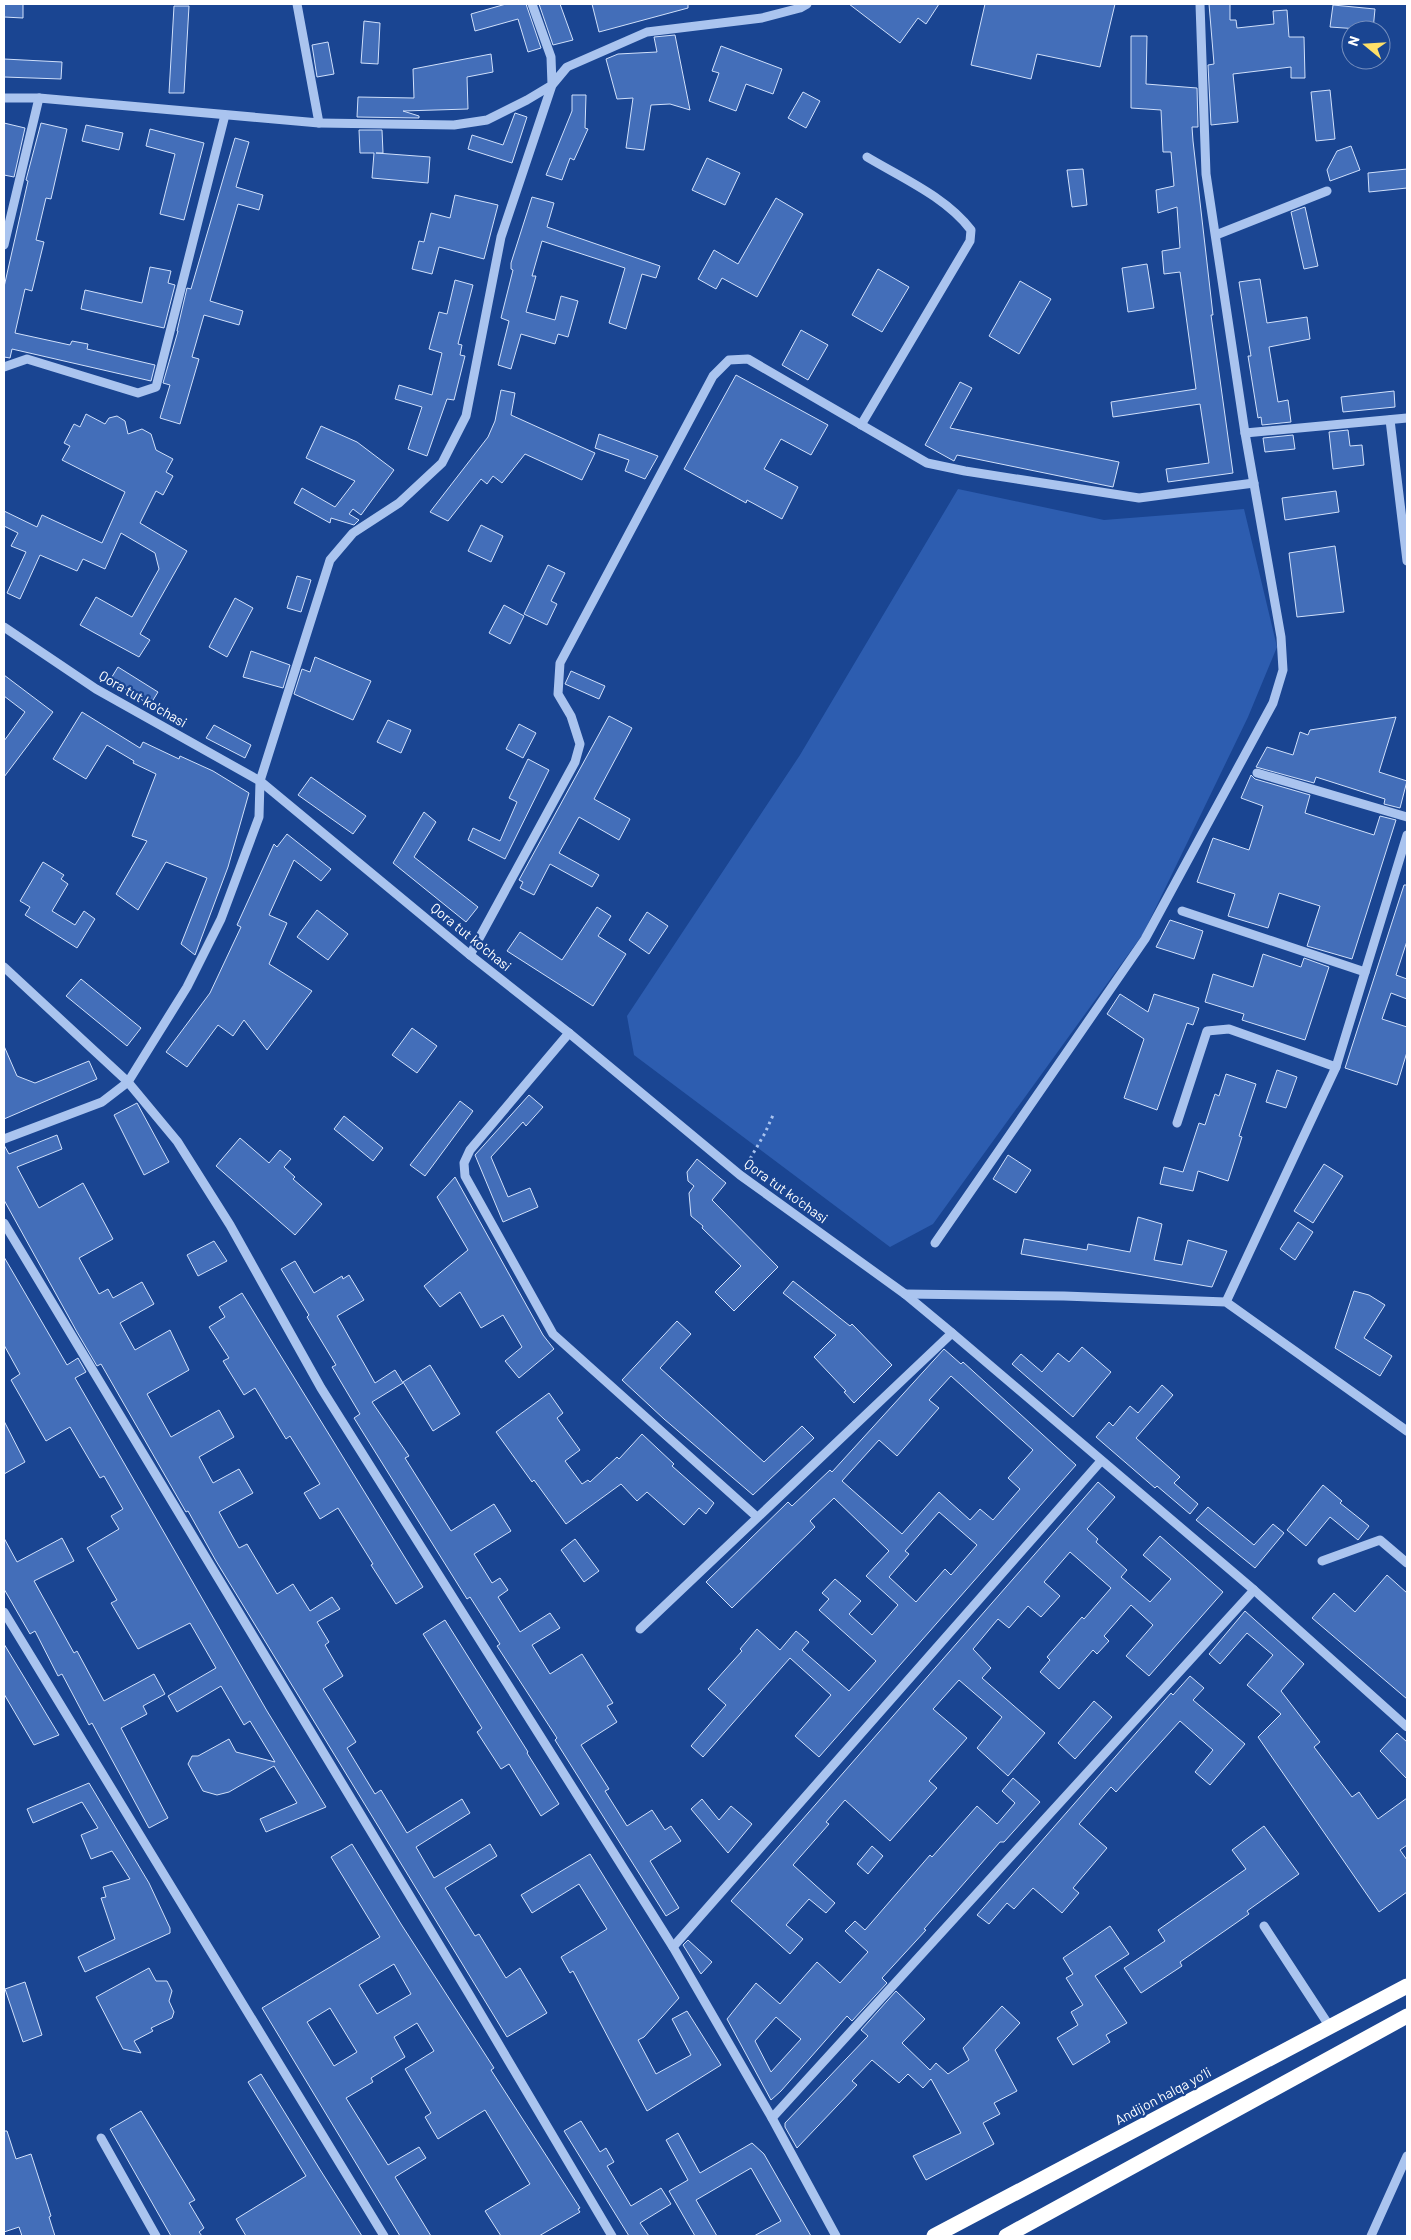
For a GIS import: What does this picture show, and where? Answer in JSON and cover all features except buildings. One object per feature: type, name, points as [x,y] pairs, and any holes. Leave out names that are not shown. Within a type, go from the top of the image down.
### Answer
[{"type":"highway","name":"Andijon halqa yo‘li","points":[[934,2236],[1407,1986]]},
{"type":"highway","points":[[1006,2236],[1026,2232],[1407,2016]]},
{"type":"street","points":[[298,4],[319,124]]},
{"type":"street","points":[[4,1139],[102,1102],[128,1082],[188,987],[221,919],[259,817],[260,781],[330,560],[353,533],[399,503],[442,463],[466,416],[501,237],[552,85],[551,57],[532,4]]},
{"type":"street","points":[[4,98],[39,98],[319,124],[454,125],[487,120],[552,85],[567,67],[647,32],[762,18],[800,8],[807,4]]},
{"type":"street","points":[[935,1243],[1145,939],[1273,703],[1283,670],[1281,637],[1245,432],[1206,174],[1200,4]]},
{"type":"street","points":[[4,245],[39,98]]},
{"type":"street","points":[[4,367],[28,359],[138,393],[156,387],[225,115]]},
{"type":"street","points":[[861,424],[970,241],[971,230],[963,220],[938,199],[867,157]]},
{"type":"street","points":[[1216,235],[1327,191]]},
{"type":"street","points":[[470,956],[575,762],[580,744],[571,716],[558,694],[560,662],[713,376],[729,360],[748,359],[927,463],[965,471],[1139,498],[1254,483]]},
{"type":"street","points":[[1245,432],[1407,418]]},
{"type":"street","points":[[1390,420],[1407,561]]},
{"type":"street","name":"Qora tut ko'chasi","points":[[4,627],[96,689],[260,781],[470,956],[569,1033],[740,1175],[905,1294],[1254,1590],[1407,1727]]},
{"type":"street","points":[[1257,773],[1407,817]]},
{"type":"street","points":[[1226,1302],[1336,1067],[1407,835]]},
{"type":"street","points":[[1182,911],[1365,972]]},
{"type":"street","points":[[4,966],[128,1082],[177,1141],[224,1217],[320,1388],[673,1947],[772,2118],[836,2236]]},
{"type":"street","points":[[1176,1123],[1206,1032],[1228,1029],[1336,1067]]},
{"type":"street","points":[[569,1033],[470,1150],[464,1163],[465,1176],[553,1334],[757,1517]]},
{"type":"street","points":[[4,1223],[464,1986],[612,2236]]},
{"type":"street","points":[[905,1294],[1064,1296],[1226,1302],[1407,1431]]},
{"type":"street","points":[[640,1629],[952,1333]]},
{"type":"street","points":[[673,1947],[1101,1461]]},
{"type":"street","points":[[1322,1561],[1380,1540],[1407,1563]]},
{"type":"street","points":[[772,2118],[1254,1590]]},
{"type":"street","points":[[4,1612],[384,2236]]},
{"type":"street","points":[[1264,1926],[1330,2027]]},
{"type":"street","points":[[101,2138],[156,2236]]},
{"type":"street","points":[[1371,2236],[1407,2156]]},
{"type":"path","points":[[740,1175],[766,1133],[774,1113]]},
{"type":"shaded area","points":[[958,489],[1104,520],[1244,509],[1277,647],[1248,717],[1143,934],[933,1224],[890,1247],[634,1055],[627,1016],[800,755]]}]
